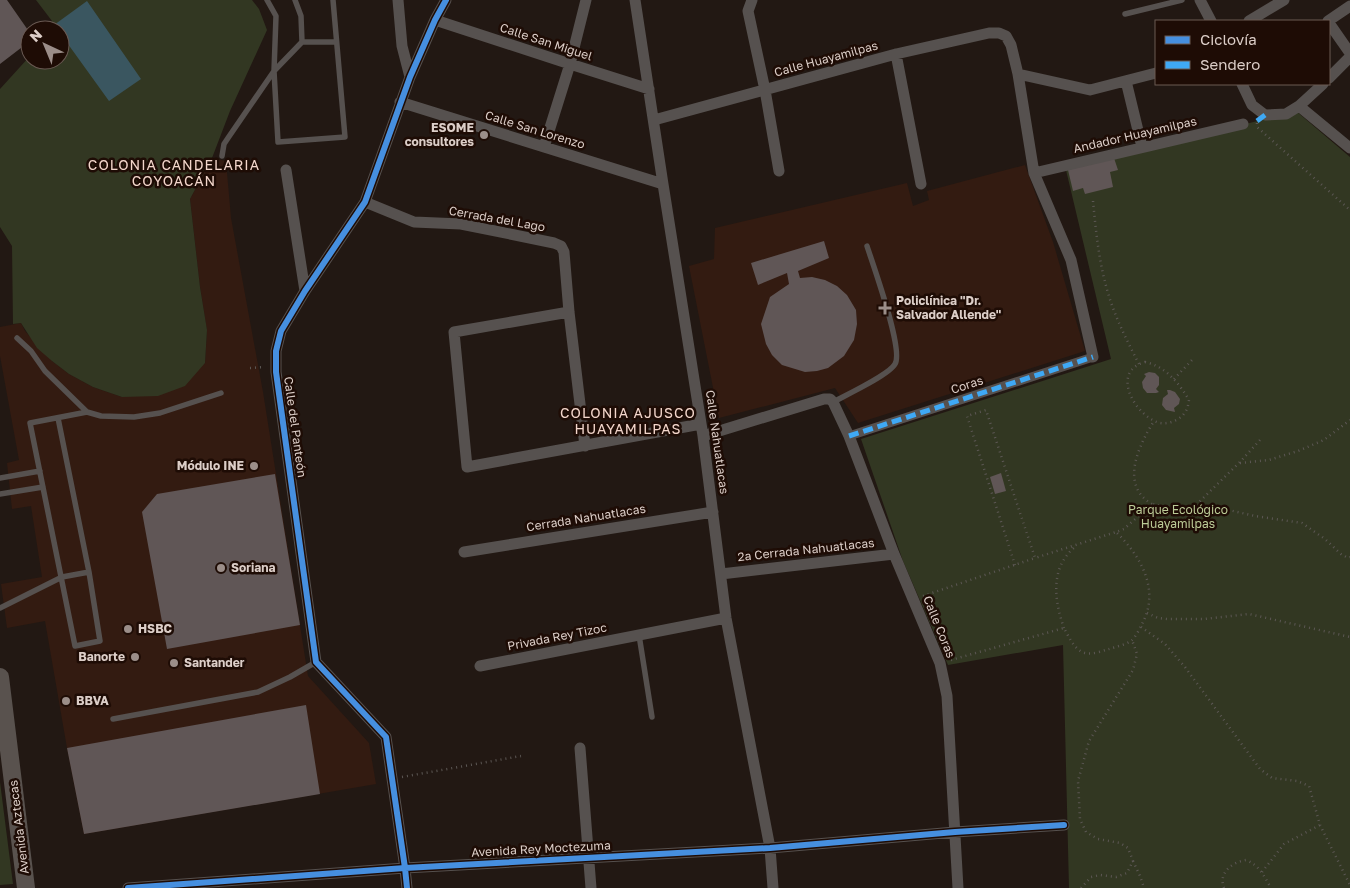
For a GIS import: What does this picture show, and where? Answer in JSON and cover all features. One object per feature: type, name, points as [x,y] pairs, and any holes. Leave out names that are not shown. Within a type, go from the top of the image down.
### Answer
[{"type":"main road","name":"Avenida Aztecas","points":[[0,677],[26,888]]},
{"type":"street","points":[[398,0],[402,46],[410,76]]},
{"type":"street","name":"Calle del Panteón","points":[[316,662],[276,372],[276,351],[281,331],[305,290],[365,202],[410,76],[446,0]]},
{"type":"street","points":[[544,147],[570,64],[586,0]]},
{"type":"street","name":"Calle Nahuatlacas","points":[[636,0],[662,184],[703,436],[726,618],[770,848],[774,888]]},
{"type":"street","points":[[752,0],[748,11],[765,90],[779,171]]},
{"type":"street","points":[[1200,0],[1210,20]]},
{"type":"street","points":[[1251,20],[1284,0]]},
{"type":"street","points":[[1330,21],[1350,6]]},
{"type":"street","name":"Calle San Miguel","points":[[435,20],[648,89]]},
{"type":"street","points":[[1330,25],[1350,53]]},
{"type":"street","name":"Calle Huayamilpas","points":[[654,120],[896,54],[989,33],[998,33],[1006,36],[1011,45],[1018,74]]},
{"type":"street","points":[[896,54],[921,184]]},
{"type":"street","points":[[1330,77],[1350,57]]},
{"type":"street","points":[[1092,357],[1070,260],[1034,173],[1018,74],[1090,90],[1155,73]]},
{"type":"street","points":[[1126,81],[1142,147]]},
{"type":"street","points":[[1242,85],[1261,118],[1286,114],[1299,106],[1322,85]]},
{"type":"street","name":"Calle San Lorenzo","points":[[400,102],[662,184]]},
{"type":"street","points":[[1299,106],[1350,148]]},
{"type":"street","name":"Andador Huayamilpas","points":[[1034,173],[1242,124]]},
{"type":"street","points":[[286,170],[305,290]]},
{"type":"street","name":"Cerrada del Lago","points":[[365,202],[414,222],[461,224],[561,246],[564,252],[585,446]]},
{"type":"street","points":[[569,312],[454,332],[468,467],[701,424]]},
{"type":"street","name":"Coras","points":[[849,436],[1092,357]]},
{"type":"street","points":[[703,436],[828,401]]},
{"type":"street","name":"Calle Coras","points":[[828,401],[849,436],[894,554],[940,663],[946,696],[958,888]]},
{"type":"street","name":"Cerrada Nahuatlacas","points":[[464,552],[713,512]]},
{"type":"street","name":"2ª Cerrada Nahuatlacas","points":[[721,574],[894,554]]},
{"type":"street","name":"Privada Rey Tizoc","points":[[480,666],[726,618]]},
{"type":"street","points":[[316,662],[386,737],[407,888]]},
{"type":"street","points":[[580,748],[591,888]]},
{"type":"street","name":"Avenida Rey Moctezuma","points":[[128,888],[223,885],[405,868],[770,848],[955,832],[1064,825]]},
{"type":"lane","points":[[267,0],[276,16],[274,71],[278,142],[345,137],[333,0]]},
{"type":"lane","points":[[295,0],[301,16],[302,42]]},
{"type":"lane","points":[[1125,14],[1182,0]]},
{"type":"lane","points":[[222,156],[224,144],[274,71],[302,42],[336,42]]},
{"type":"lane","points":[[828,401],[888,372],[895,364],[898,354],[886,304],[867,246]]},
{"type":"lane","points":[[17,338],[31,351],[46,371],[87,412]]},
{"type":"lane","points":[[58,418],[89,572],[100,641],[75,646],[30,423],[87,412],[108,417],[134,417],[160,413],[221,393]]},
{"type":"lane","points":[[0,478],[40,471]]},
{"type":"lane","points":[[0,494],[43,487]]},
{"type":"lane","points":[[0,608],[62,577],[89,572]]},
{"type":"lane","points":[[640,635],[652,717]]},
{"type":"lane","points":[[113,719],[258,692],[316,662]]},
{"type":"path","points":[[1261,118],[1257,127],[1350,210]]},
{"type":"path","points":[[1093,201],[1096,232],[1108,293],[1139,364]]},
{"type":"path","points":[[1174,379],[1192,360]]},
{"type":"path","points":[[1145,362],[1154,364],[1180,385],[1189,400],[1188,408],[1174,422],[1160,423],[1154,421],[1136,405],[1130,395],[1127,382],[1130,372],[1139,364],[1145,362]]},
{"type":"path","points":[[1015,565],[967,416],[986,410],[1035,558]]},
{"type":"path","points":[[1239,463],[1269,460],[1298,451],[1324,440],[1350,420]]},
{"type":"path","points":[[1154,421],[1143,438],[1134,471],[1137,487],[1145,500],[1152,504],[1192,509],[1220,508],[1255,516],[1302,523],[1325,539],[1341,554],[1348,558],[1350,557]]},
{"type":"path","points":[[1192,509],[1260,440]]},
{"type":"path","points":[[923,596],[1124,529],[1152,504]]},
{"type":"path","points":[[1084,542],[1074,547],[1067,554],[1060,566],[1056,580],[1056,596],[1059,614],[1073,644],[1082,652],[1091,654],[1132,640],[1141,627],[1150,600],[1144,573],[1134,550],[1116,532]]},
{"type":"path","points":[[1147,613],[1158,618],[1176,619],[1204,619],[1249,614],[1350,637]]},
{"type":"path","points":[[1141,627],[1165,644],[1185,667],[1260,769],[1272,778],[1297,781],[1309,786],[1320,825],[1350,885]]},
{"type":"path","points":[[940,663],[1064,628]]},
{"type":"path","points":[[1132,640],[1137,654],[1133,670],[1089,741],[1078,782],[1080,819],[1086,832],[1098,839],[1120,843],[1128,848],[1144,888]]},
{"type":"path","points":[[392,778],[521,756]]},
{"type":"path","points":[[1262,872],[1284,844],[1320,825]]},
{"type":"path","points":[[1224,888],[1222,882],[1224,872],[1232,864],[1246,860],[1262,872],[1271,888]]},
{"type":"path","points":[[1081,888],[1090,877],[1100,875],[1116,877],[1127,873],[1133,861]]},
{"type":"shaded area","points":[[212,158],[226,161],[231,218],[263,392],[308,676],[369,743],[376,784],[84,834],[45,621],[7,628],[1,584],[42,577],[31,506],[12,509],[7,463],[19,460],[0,356],[0,327],[21,323],[25,331],[52,361],[69,374],[93,387],[122,397],[205,363],[207,331],[190,199]]},
{"type":"shaded area","name":"Policlínica \"Dr. Salvador Allende\"","points":[[1025,165],[1053,242],[1085,351],[858,423],[835,388],[719,418],[689,266],[714,259],[715,228],[907,183],[913,206],[929,200],[927,191]]},
{"type":"green space","points":[[36,0],[252,0],[259,9],[267,30],[230,111],[212,158],[190,199],[207,330],[205,363],[185,386],[158,396],[122,397],[93,387],[69,374],[37,348],[21,323],[13,324],[12,246],[0,227],[0,89],[20,67],[20,70],[70,70],[70,20],[51,20]]},
{"type":"green space","name":"Parque Ecológico Huayamilpas","points":[[1296,111],[1350,157],[1350,888],[1069,888],[1063,645],[948,665],[903,561],[861,439],[1111,359],[1066,170]]},
{"type":"green space","points":[[0,782],[13,884],[0,885]]},
{"type":"water","points":[[87,1],[141,79],[109,101],[70,47],[70,20],[61,20]]},
{"type":"building","points":[[0,0],[7,0],[21,20],[20,49],[0,64]]},
{"type":"building","points":[[1114,158],[1118,170],[1110,172],[1113,187],[1085,194],[1083,188],[1073,191],[1068,170]]},
{"type":"building","points":[[824,241],[829,258],[798,271],[800,278],[812,277],[825,280],[837,286],[847,295],[856,310],[857,324],[854,340],[844,356],[828,368],[805,372],[782,365],[772,355],[766,344],[761,324],[770,297],[789,284],[787,273],[758,285],[751,263]]},
{"type":"building","points":[[1149,372],[1155,373],[1159,377],[1159,385],[1156,389],[1159,392],[1147,393],[1143,388],[1142,382],[1146,376],[1144,374]]},
{"type":"building","points":[[1167,390],[1175,392],[1180,399],[1179,404],[1174,408],[1175,412],[1166,410],[1162,405],[1163,398],[1168,394]]},
{"type":"building","points":[[1001,473],[1006,491],[995,494],[990,477]]},
{"type":"building","name":"Soriana","points":[[275,474],[300,625],[167,649],[142,512],[157,494]]},
{"type":"building","points":[[306,705],[320,794],[84,834],[67,748]]},
{"type":"marked path","points":[[1257,121],[1265,115]]},
{"type":"marked path","points":[[849,436],[1093,357]]},
{"type":"cycle path","points":[[407,888],[386,737],[316,662],[276,372],[276,351],[281,331],[305,291],[365,202],[410,77],[446,0]]},
{"type":"cycle path","points":[[128,888],[405,868],[770,848],[955,832],[1064,825]]},
{"type":"place","name":"ESOME consultores","points":[[484,135]]},
{"type":"place","name":"Policlínica \"Dr. Salvador Allende\"","points":[[885,308]]},
{"type":"place","name":"Módulo INE","points":[[254,466]]},
{"type":"place","name":"Soriana","points":[[221,568]]},
{"type":"place","name":"HSBC","points":[[128,629]]},
{"type":"place","name":"Banorte","points":[[135,657]]},
{"type":"place","name":"Santander","points":[[174,663]]},
{"type":"place","name":"BBVA","points":[[66,701]]},
{"type":"district","name":"COLONIA CANDELARIA COYOACÁN","points":[[174,174]]},
{"type":"district","name":"COLONIA AJUSCO HUAYAMILPAS","points":[[628,422]]}]
